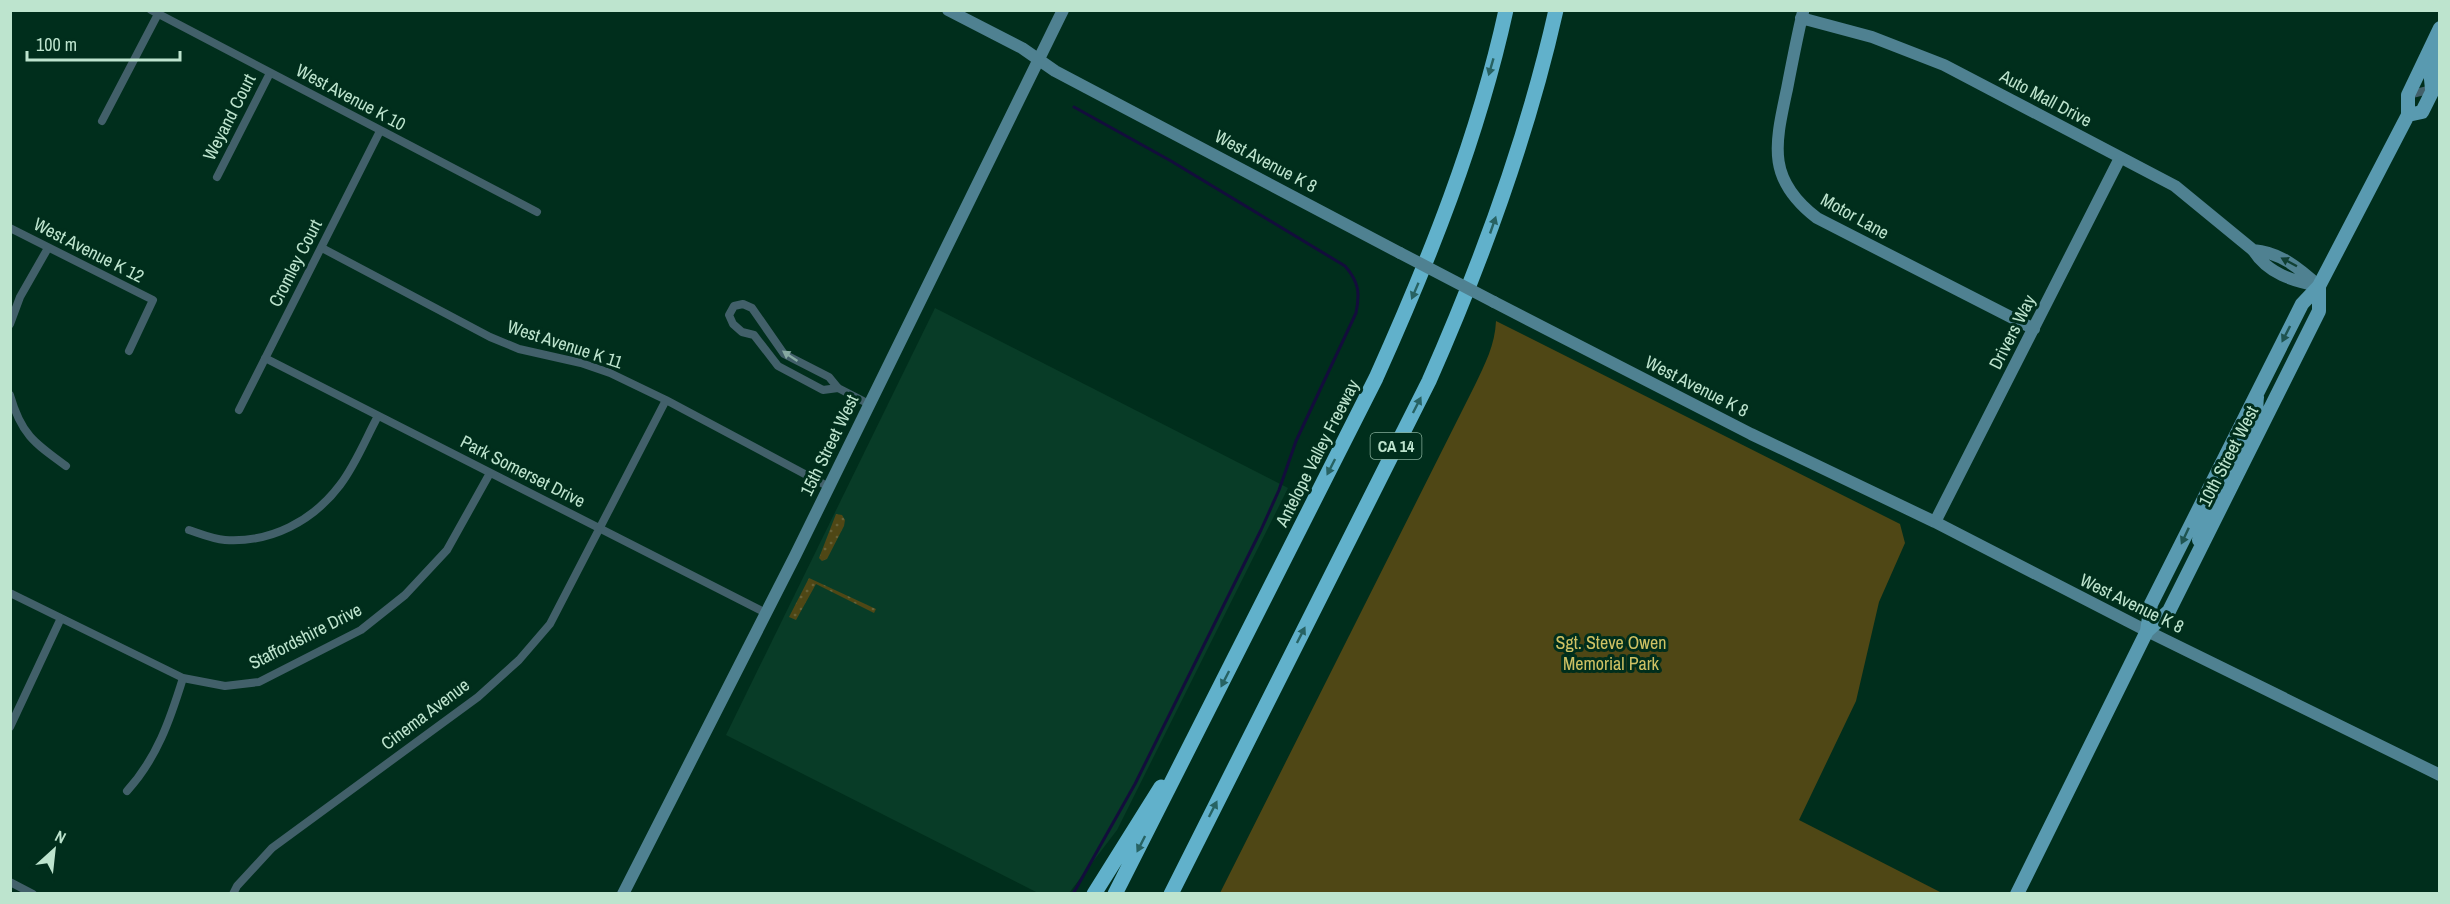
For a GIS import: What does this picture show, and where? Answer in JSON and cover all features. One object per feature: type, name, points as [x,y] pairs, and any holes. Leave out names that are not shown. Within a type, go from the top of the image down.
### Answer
[{"type":"highway","name":"Antelope Valley Freeway","points":[[1115,894],[1376,378],[1415,291],[1475,123],[1506,10]]},
{"type":"highway","name":"CA 14","points":[[1171,894],[1429,381],[1460,311],[1491,233],[1519,149],[1556,10]]},
{"type":"highway","points":[[1095,894],[1158,790],[1187,755]]},
{"type":"main road","name":"10th Street West","points":[[2017,894],[2147,631],[2151,604],[2213,477],[2302,304],[2319,286],[2408,115],[2408,95],[2439,28]]},
{"type":"main road","points":[[2436,91],[2430,69],[2439,50]]},
{"type":"main road","name":"10th Street West","points":[[2408,115],[2422,112],[2436,91],[2439,76]]},
{"type":"main road","name":"10th Street West","points":[[2147,631],[2169,611],[2190,572],[2319,311],[2319,286]]},
{"type":"main road","points":[[2232,487],[2230,473],[2255,417],[2258,389]]},
{"type":"main road","points":[[2190,572],[2203,524],[2215,492],[2213,477]]},
{"type":"street","name":"West Avenue K 8","points":[[948,10],[1022,48],[1055,71],[1400,253],[1751,434],[1935,522],[2147,631],[2439,775]]},
{"type":"street","name":"15th Street West","points":[[623,894],[829,487],[1063,10]]},
{"type":"street","name":"West Avenue K 10","points":[[154,12],[537,212]]},
{"type":"street","points":[[102,121],[154,12]]},
{"type":"street","name":"Auto Mall Drive","points":[[1802,14],[1944,64],[2175,186],[2253,250],[2268,251],[2298,267],[2319,286]]},
{"type":"street","name":"Motor Lane","points":[[1802,14],[1776,144],[1783,177],[1796,199],[1817,218],[2034,329]]},
{"type":"street","name":"Weyand Court","points":[[217,177],[270,73]]},
{"type":"street","points":[[2408,95],[2436,91]]},
{"type":"street","name":"Cromley Court","points":[[239,410],[380,131]]},
{"type":"street","name":"Drivers Way","points":[[1935,522],[2120,158]]},
{"type":"street","name":"West Avenue K 12","points":[[10,228],[153,300],[129,351]]},
{"type":"street","points":[[10,324],[20,297],[48,248]]},
{"type":"street","name":"West Avenue K 11","points":[[322,248],[490,337],[519,349],[581,363],[610,373],[666,400],[829,487]]},
{"type":"street","points":[[838,388],[823,390],[778,366],[754,335],[742,332],[733,324],[729,315],[734,306],[742,304],[752,308],[784,354],[829,377],[838,388],[869,404]]},
{"type":"street","points":[[754,335],[765,324]]},
{"type":"street","name":"Park Somerset Drive","points":[[265,358],[766,613]]},
{"type":"street","points":[[10,395],[16,414],[34,443],[66,466]]},
{"type":"street","name":"Cinema Avenue","points":[[233,894],[237,886],[272,848],[478,697],[519,660],[550,624],[666,400]]},
{"type":"street","points":[[189,530],[223,540],[250,540],[305,520],[328,500],[342,482],[378,416]]},
{"type":"street","name":"Staffordshire Drive","points":[[10,593],[183,678],[225,686],[259,682],[361,630],[405,595],[447,549],[490,473]]},
{"type":"street","points":[[10,727],[61,618]]},
{"type":"street","points":[[127,791],[144,772],[166,731],[183,678]]},
{"type":"street","points":[[10,882],[33,894]]},
{"type":"shaded area","points":[[935,308],[1288,488],[1117,830],[1069,893],[1038,893],[726,735]]},
{"type":"green space","name":"Sgt. Steve Owen Memorial Park","points":[[1496,321],[1900,524],[1905,543],[1879,602],[1856,701],[1799,820],[1942,893],[1220,893],[1475,385],[1492,346]]},
{"type":"green space","points":[[836,514],[842,515],[845,520],[844,526],[827,559],[822,561],[819,558]]},
{"type":"green space","points":[[809,578],[876,609],[874,613],[816,584],[796,620],[789,617]]},
{"type":"waterway","points":[[1073,894],[1135,784],[1261,530],[1279,490],[1296,441],[1356,313],[1358,299],[1356,283],[1345,266],[1171,161],[1074,107]]}]
